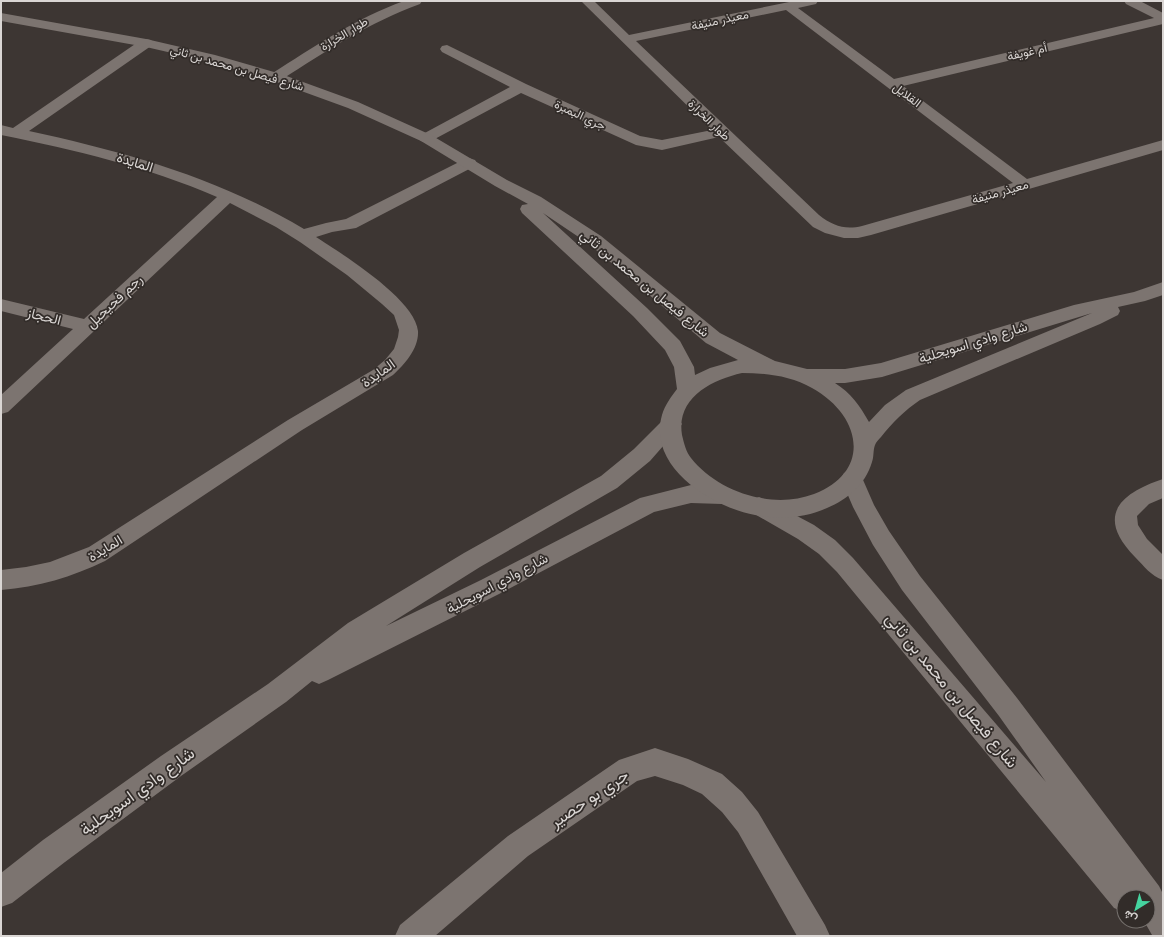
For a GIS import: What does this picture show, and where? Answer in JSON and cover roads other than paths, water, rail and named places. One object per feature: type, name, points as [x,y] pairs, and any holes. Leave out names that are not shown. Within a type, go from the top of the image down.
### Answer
[{"type":"street","name":"طوار الخرارة","points":[[276,77],[356,26],[399,3],[416,1]]},
{"type":"street","name":"طوار الخرارة","points":[[587,1],[813,218],[823,227],[836,233]]},
{"type":"street","name":"معيذر منيفة","points":[[627,40],[812,1]]},
{"type":"street","points":[[1130,1],[1163,19]]},
{"type":"street","name":"القلايل","points":[[788,6],[1025,185]]},
{"type":"street","name":"شارع فيصل بن محمد بن ثاني","points":[[1,17],[146,42],[215,59],[276,77],[353,105],[426,138],[501,184],[535,201],[595,240],[713,338],[770,367]]},
{"type":"street","name":"أم غويفة","points":[[892,84],[1163,19]]},
{"type":"street","name":"المايدة","points":[[9,132],[146,42]]},
{"type":"street","name":"جري البمبرة","points":[[447,49],[521,87],[636,140],[662,145],[722,132]]},
{"type":"street","points":[[426,138],[521,87]]},
{"type":"street","name":"المايدة","points":[[1,580],[25,579],[50,574],[97,554],[295,425],[380,375],[401,355],[406,344],[408,328],[402,313],[395,305],[362,277],[303,236],[263,213],[178,175],[129,159],[9,132]]},
{"type":"street","name":"معيذر منيفة","points":[[836,233],[853,234],[865,232],[1163,145]]},
{"type":"street","points":[[303,236],[334,225],[350,224],[468,163]]},
{"type":"street","name":"شارع فيصل بن محمد بن ثاني","points":[[501,184],[640,312],[673,346],[684,367],[687,390]]},
{"type":"street","name":"رجم فحيحيل","points":[[1,407],[227,196]]},
{"type":"street","points":[[323,249],[337,242],[346,233],[350,224]]},
{"type":"street","name":"شارع وادي اسويحلية","points":[[806,376],[845,376],[882,370],[1081,309],[1138,296],[1163,288]]},
{"type":"street","name":"شارع وادي اسويحلية","points":[[864,443],[899,403],[913,395],[1093,320],[1138,296]]},
{"type":"street","name":"الحجاز","points":[[1,305],[87,326]]},
{"type":"street","points":[[742,366],[770,367],[806,376],[819,382],[842,399],[858,420],[862,431],[864,455],[860,468],[852,479],[836,493],[813,504],[796,507],[778,508],[759,506],[740,502],[722,495],[706,486],[683,463],[671,437],[673,411],[687,390],[706,376],[729,368],[742,366]]},
{"type":"street","name":"شارع وادي اسويحلية","points":[[1,892],[54,851],[171,766],[277,693],[357,631],[472,560],[614,479],[641,457],[671,424]]},
{"type":"street","name":"شارع فيصل بن محمد بن ثاني","points":[[852,479],[864,507],[881,538],[911,583],[1008,707],[1142,889]]},
{"type":"street","points":[[1163,488],[1141,498],[1126,513],[1126,527],[1139,546],[1163,570]]},
{"type":"street","name":"شارع وادي اسويحلية","points":[[277,693],[490,588],[567,545],[648,504],[691,494],[722,495]]},
{"type":"street","name":"شارع فيصل بن محمد بن ثاني","points":[[759,506],[806,532],[827,547],[845,565],[873,596],[1118,889]]},
{"type":"street","name":"جري بو حصير","points":[[411,936],[518,846],[629,770],[655,762],[688,773],[712,784],[732,802],[748,822],[814,936]]},
{"type":"street","name":"شارع فيصل بن محمد بن ثاني","points":[[1156,911],[1163,924]]}]
